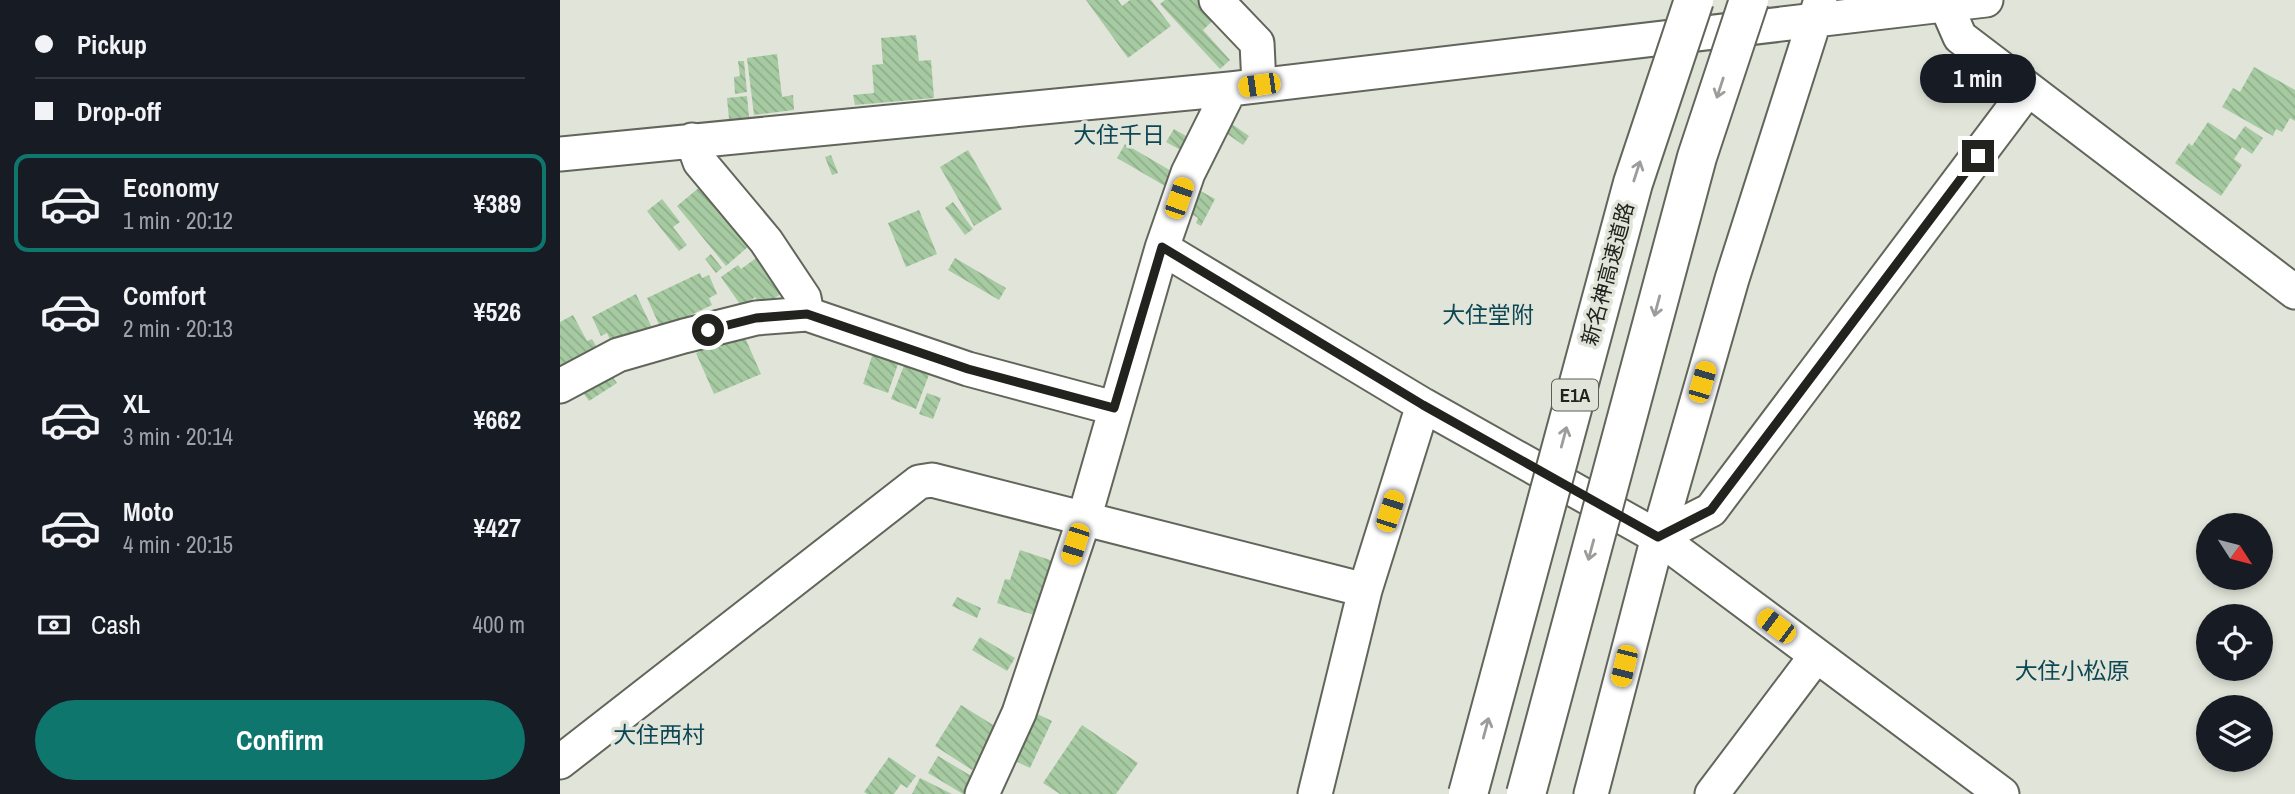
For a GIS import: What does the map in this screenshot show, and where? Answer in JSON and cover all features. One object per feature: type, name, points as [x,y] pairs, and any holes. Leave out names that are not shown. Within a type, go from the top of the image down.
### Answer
[{"type":"highway","name":"新名神高速道路","points":[[1468,794],[1633,183],[1693,0]]},
{"type":"highway","name":"E1A","points":[[1526,794],[1697,157],[1749,0]]},
{"type":"street","points":[[982,794],[1019,713],[1084,519],[1162,247],[1188,173],[1244,87],[1257,43],[1216,0]]},
{"type":"street","points":[[560,154],[1244,87],[1817,10],[1946,5],[1986,0]]},
{"type":"street","points":[[1946,5],[1960,37],[2295,292]]},
{"type":"street","points":[[1591,794],[1658,537],[1732,279],[1817,10]]},
{"type":"street","points":[[1658,537],[1711,510],[2028,89]]},
{"type":"street","points":[[692,140],[700,163],[766,241],[804,298],[807,314]]},
{"type":"street","points":[[1162,247],[1423,405],[1658,537],[2003,794]]},
{"type":"street","points":[[560,386],[618,355],[756,318],[807,314],[968,369],[1114,408]]},
{"type":"street","points":[[1315,794],[1365,590],[1423,405]]},
{"type":"street","points":[[560,762],[919,482],[932,480],[1365,590]]},
{"type":"street","points":[[1712,794],[1815,656]]},
{"type":"building","points":[[1086,0],[1118,0],[1122,6],[1130,0],[1151,0],[1171,26],[1128,58]]},
{"type":"building","points":[[1165,0],[1207,0],[1220,14],[1203,30],[1230,60],[1220,69],[1160,4]]},
{"type":"building","points":[[916,35],[919,61],[931,60],[934,98],[855,105],[853,95],[874,93],[872,65],[883,64],[881,38]]},
{"type":"building","points":[[777,54],[782,97],[793,95],[794,110],[754,115],[747,58]]},
{"type":"building","points":[[738,61],[744,61],[747,92],[735,94],[734,77],[740,76]]},
{"type":"building","points":[[2254,67],[2295,90],[2295,121],[2290,118],[2282,132],[2276,129],[2273,136],[2222,107],[2233,88],[2240,92]]},
{"type":"building","points":[[747,96],[749,117],[729,119],[727,98]]},
{"type":"building","points":[[2208,122],[2235,140],[2245,126],[2263,138],[2252,154],[2242,147],[2234,159],[2242,165],[2221,196],[2175,163],[2189,143],[2192,146]]},
{"type":"building","points":[[1232,124],[1249,136],[1243,145],[1226,133]]},
{"type":"building","points":[[1174,129],[1193,140],[1186,153],[1166,142]]},
{"type":"building","points":[[1125,144],[1173,172],[1165,186],[1117,158]]},
{"type":"building","points":[[968,150],[1002,209],[974,226],[940,167]]},
{"type":"building","points":[[831,155],[838,173],[832,175],[825,157]]},
{"type":"building","points":[[701,186],[750,245],[726,266],[677,206]]},
{"type":"building","points":[[1197,189],[1215,199],[1201,226],[1196,223],[1198,218],[1186,211]]},
{"type":"building","points":[[662,199],[680,222],[673,227],[687,245],[679,251],[647,211]]},
{"type":"building","points":[[953,202],[973,229],[965,235],[945,208]]},
{"type":"building","points":[[919,210],[937,254],[906,267],[888,223]]},
{"type":"building","points":[[711,254],[722,268],[716,273],[705,259]]},
{"type":"building","points":[[759,256],[785,291],[762,307],[755,297],[742,307],[721,277],[738,265],[741,269]]},
{"type":"building","points":[[955,258],[1006,288],[999,300],[948,270]]},
{"type":"building","points":[[700,273],[702,278],[709,275],[717,294],[709,298],[712,305],[661,329],[647,298]]},
{"type":"building","points":[[636,294],[653,330],[634,339],[632,333],[611,342],[607,333],[601,336],[592,317]]},
{"type":"building","points":[[573,315],[587,341],[592,339],[599,351],[560,372],[560,322]]},
{"type":"building","points":[[743,333],[761,374],[714,394],[696,353]]},
{"type":"building","points":[[873,353],[899,361],[888,393],[863,384]]},
{"type":"building","points":[[905,363],[930,372],[916,409],[891,399]]},
{"type":"building","points":[[609,372],[617,383],[589,401],[581,390]]},
{"type":"building","points":[[927,393],[941,398],[933,419],[919,414]]},
{"type":"building","points":[[1020,550],[1053,561],[1034,615],[997,603],[1005,579],[1010,580]]},
{"type":"building","points":[[957,597],[981,608],[977,618],[952,606]]},
{"type":"building","points":[[980,637],[1015,658],[1007,671],[972,650]]},
{"type":"building","points":[[961,705],[998,728],[972,770],[935,746]]},
{"type":"building","points":[[1033,712],[1052,721],[1030,768],[1011,759]]},
{"type":"building","points":[[1082,725],[1138,763],[1116,794],[1060,794],[1043,783]]},
{"type":"building","points":[[938,756],[973,777],[963,794],[928,773]]},
{"type":"building","points":[[889,757],[916,776],[907,788],[901,784],[894,794],[867,794],[864,792]]},
{"type":"building","points":[[920,778],[952,794],[912,794]]},
{"type":"district","name":"大住千日","points":[[1119,135]]},
{"type":"district","name":"大住堂附","points":[[1488,315]]},
{"type":"district","name":"大住小松原","points":[[2072,671]]},
{"type":"district","name":"大住西村","points":[[659,735]]},
{"type":"route","points":[[708,330],[756,318],[807,314],[968,369],[1114,408],[1162,247],[1423,405],[1658,537],[1711,510],[1978,156]]}]
